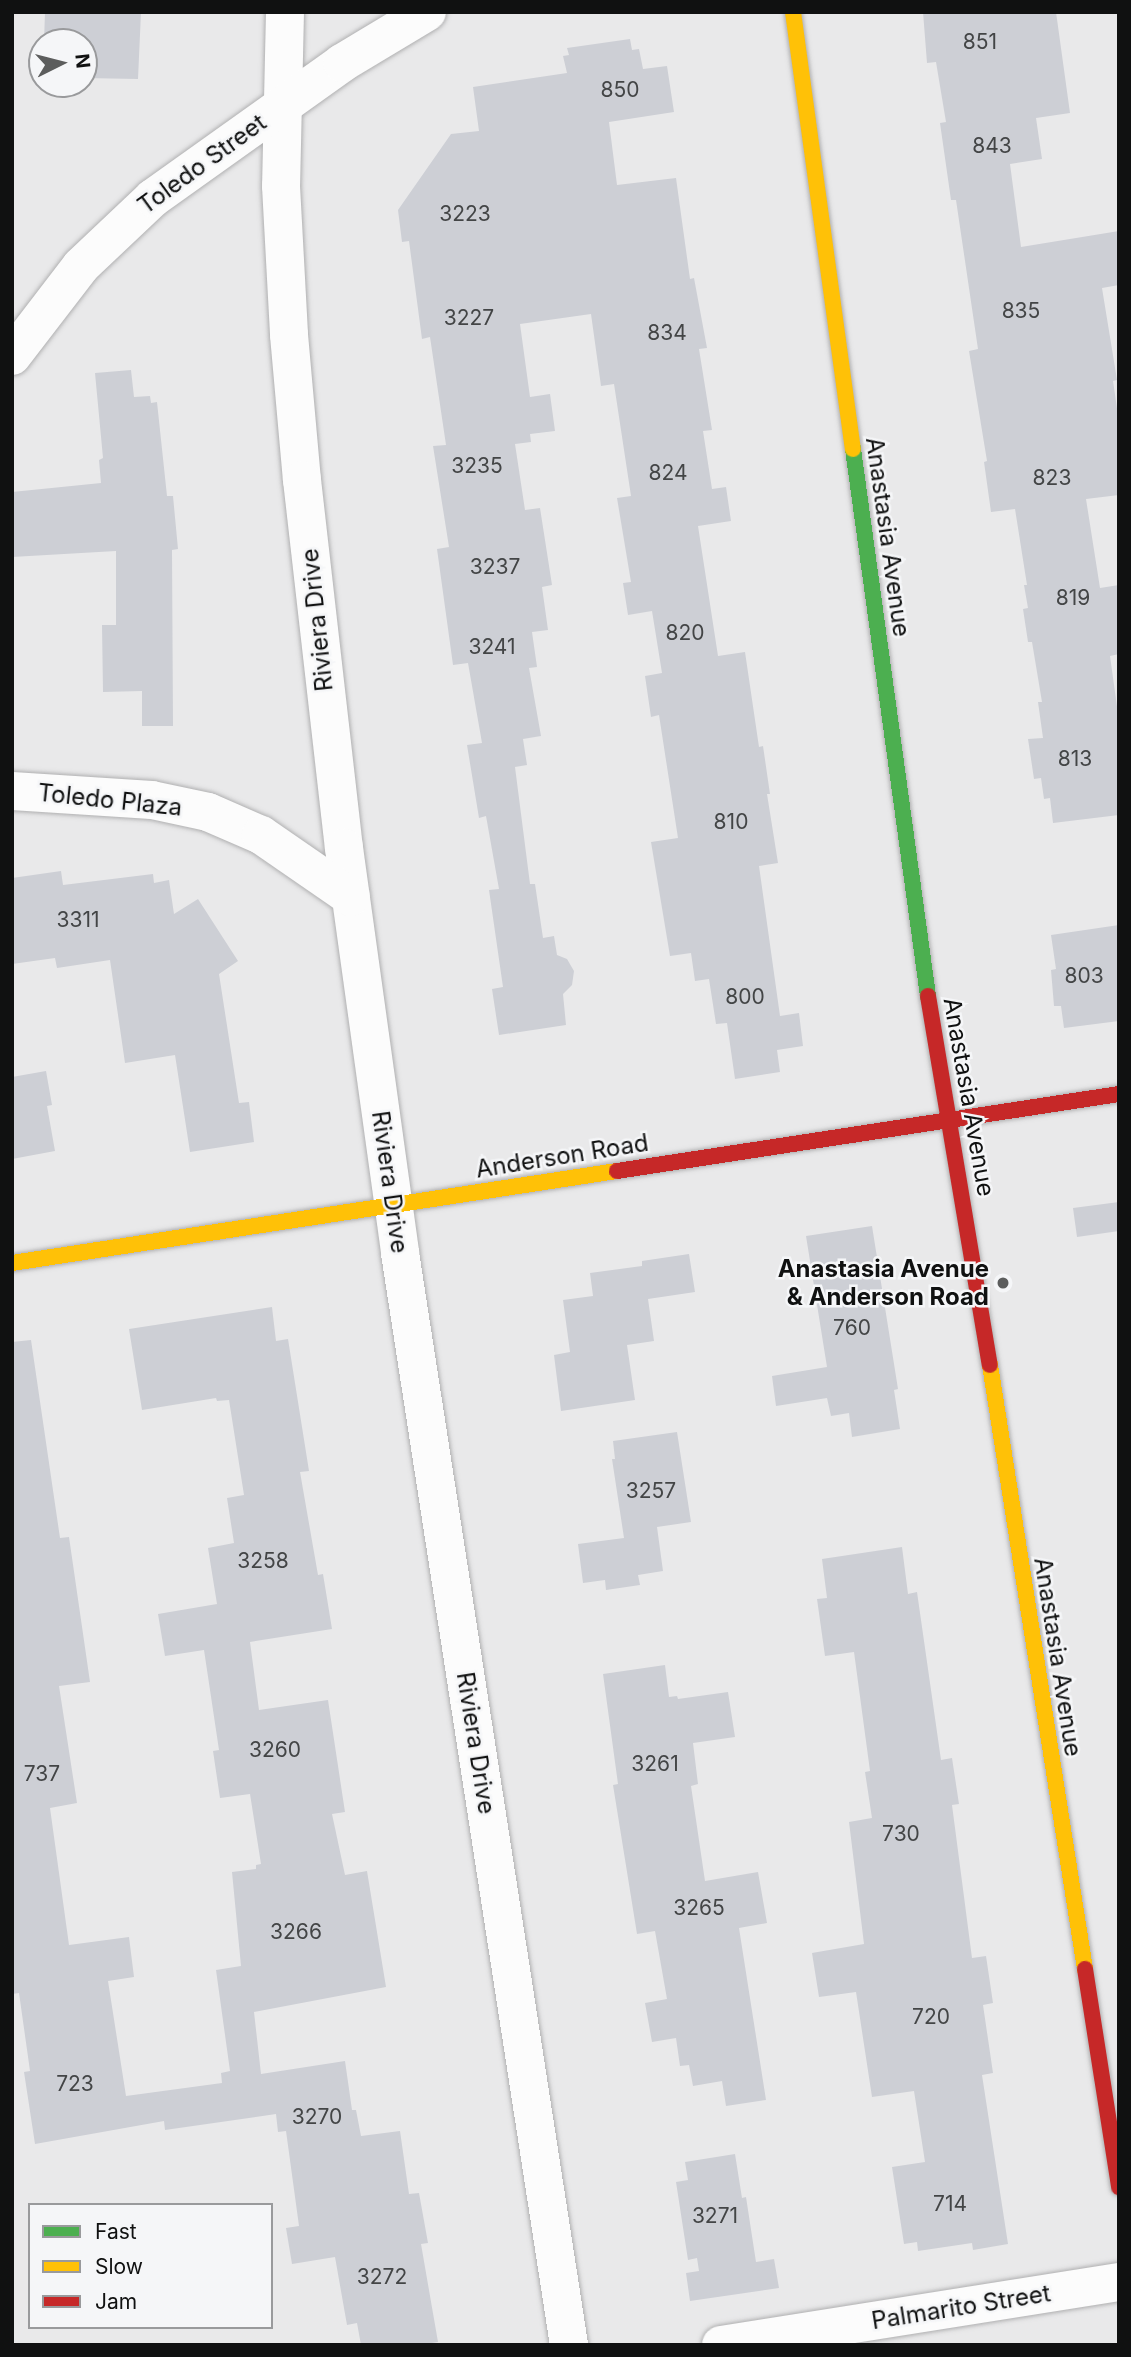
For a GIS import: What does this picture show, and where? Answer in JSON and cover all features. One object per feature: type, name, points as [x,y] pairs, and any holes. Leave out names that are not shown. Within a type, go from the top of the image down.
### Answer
[{"type":"street","name":"Riviera Drive","points":[[285,12],[281,186],[289,335],[302,481],[351,897],[393,1206],[569,2345]]},
{"type":"street","name":"Toledo Street","points":[[12,356],[81,266],[127,220],[183,175],[357,53],[426,12]]},
{"type":"street","name":"Anastasia Avenue","points":[[793,12],[932,1022],[1119,2186]]},
{"type":"street","name":"Toledo Plaza","points":[[12,791],[152,800],[208,812],[261,835],[351,897]]},
{"type":"street","name":"Anderson Road","points":[[12,1263],[1119,1094]]},
{"type":"street","name":"Palmarito Street","points":[[721,2345],[1119,2282]]},
{"type":"building","points":[[45,12],[141,12],[138,79],[98,78],[98,28],[44,28]]},
{"type":"building","points":[[923,12],[1056,12],[1070,113],[1036,118],[1042,159],[1010,164],[1021,247],[1119,231],[1119,285],[1102,288],[1117,380],[1113,381],[1119,422],[1119,495],[1086,499],[1100,588],[1119,585],[1119,654],[1110,656],[1119,721],[1119,815],[1053,823],[1050,798],[1044,799],[1041,778],[1034,779],[1028,739],[1043,738],[1038,702],[1042,702],[1032,642],[1028,642],[1023,609],[1028,608],[1024,585],[1027,585],[1015,509],[991,512],[984,462],[987,461],[969,351],[978,349],[956,200],[951,200],[940,123],[946,122],[936,62],[927,63]]},
{"type":"building","points":[[630,39],[632,50],[639,49],[643,69],[667,66],[674,112],[609,122],[617,185],[676,178],[690,279],[694,278],[707,348],[699,349],[712,430],[703,431],[712,489],[726,487],[731,521],[698,526],[718,656],[745,652],[759,747],[763,746],[770,794],[767,794],[778,863],[759,866],[780,1016],[799,1013],[803,1046],[777,1050],[780,1072],[735,1079],[727,1023],[716,1024],[709,979],[695,981],[691,953],[670,956],[651,842],[678,838],[659,715],[651,717],[645,676],[662,673],[652,611],[628,615],[623,583],[631,582],[617,498],[631,496],[614,384],[601,386],[591,314],[520,324],[530,397],[550,394],[555,431],[530,434],[531,442],[515,444],[525,510],[540,508],[552,585],[542,587],[548,630],[532,632],[537,667],[529,668],[541,736],[523,739],[527,765],[515,767],[530,884],[535,884],[543,938],[554,936],[557,955],[567,959],[574,971],[572,985],[563,994],[566,1025],[499,1035],[492,989],[503,987],[489,890],[499,889],[486,816],[479,818],[467,745],[482,743],[468,663],[453,665],[437,549],[449,547],[433,446],[446,445],[430,337],[422,339],[409,241],[402,242],[398,210],[451,134],[479,131],[473,87],[567,73],[563,56],[569,55],[567,48]]},
{"type":"building","points":[[131,370],[134,397],[150,396],[151,403],[157,402],[167,496],[173,496],[178,549],[172,550],[173,726],[142,726],[142,691],[103,692],[102,625],[116,625],[116,551],[12,557],[12,492],[101,483],[99,460],[103,458],[95,373]]},
{"type":"building","points":[[61,871],[63,885],[153,874],[154,883],[169,880],[174,914],[198,899],[238,961],[219,974],[239,1103],[249,1102],[254,1142],[190,1152],[175,1055],[125,1063],[110,960],[57,968],[55,958],[12,964],[12,878]]},
{"type":"building","points":[[1119,925],[1119,1021],[1064,1028],[1061,1006],[1054,1006],[1051,970],[1056,969],[1051,935]]},
{"type":"building","points":[[46,1071],[52,1105],[47,1106],[55,1151],[12,1159],[12,1077]]},
{"type":"building","points":[[1119,1202],[1119,1231],[1077,1237],[1073,1208]]},
{"type":"building","points":[[872,1226],[898,1389],[894,1390],[900,1429],[852,1437],[849,1413],[831,1416],[827,1398],[776,1406],[772,1376],[827,1367],[806,1236]]},
{"type":"building","points":[[689,1254],[695,1292],[648,1299],[654,1341],[627,1345],[635,1400],[561,1411],[554,1355],[570,1352],[563,1300],[593,1296],[590,1273],[642,1266],[642,1261]]},
{"type":"building","points":[[272,1307],[276,1341],[288,1339],[309,1471],[300,1472],[318,1575],[323,1574],[332,1629],[250,1642],[259,1710],[328,1700],[345,1812],[332,1814],[345,1875],[367,1871],[386,1987],[254,2012],[261,2074],[345,2061],[352,2110],[356,2110],[361,2136],[400,2131],[409,2194],[419,2193],[428,2243],[421,2244],[438,2342],[420,2345],[361,2345],[357,2323],[347,2325],[335,2257],[292,2264],[286,2228],[299,2226],[286,2131],[278,2132],[276,2114],[165,2130],[164,2121],[35,2144],[24,2072],[30,2071],[19,1993],[12,1994],[12,1342],[31,1340],[60,1538],[69,1537],[90,1682],[59,1686],[77,1803],[50,1808],[69,1945],[129,1937],[134,1977],[108,1981],[126,2096],[222,2083],[221,2073],[230,2071],[216,1970],[241,1966],[232,1872],[256,1869],[256,1865],[261,1864],[250,1794],[220,1798],[213,1751],[219,1750],[204,1650],[165,1656],[158,1614],[217,1604],[208,1548],[234,1543],[227,1498],[244,1495],[229,1400],[217,1401],[216,1398],[142,1410],[129,1329]]},
{"type":"building","points":[[677,1432],[691,1522],[657,1527],[663,1571],[638,1575],[640,1585],[606,1590],[605,1580],[583,1583],[578,1544],[624,1538],[612,1459],[615,1459],[613,1441]]},
{"type":"building","points":[[902,1547],[908,1594],[917,1592],[941,1760],[952,1758],[959,1804],[952,1805],[972,1958],[986,1956],[993,2003],[983,2005],[993,2073],[982,2075],[1008,2244],[973,2250],[972,2243],[918,2251],[917,2242],[904,2244],[892,2167],[925,2162],[914,2091],[872,2097],[856,1992],[819,1997],[812,1953],[864,1944],[849,1822],[872,1818],[865,1772],[870,1771],[854,1652],[825,1656],[817,1599],[827,1598],[822,1559]]},
{"type":"building","points":[[665,1665],[669,1697],[677,1696],[678,1699],[728,1692],[735,1737],[693,1743],[698,1784],[691,1786],[705,1881],[758,1872],[767,1923],[739,1928],[766,2100],[726,2106],[722,2081],[693,2086],[689,2065],[680,2066],[676,2038],[652,2042],[645,2003],[667,1999],[655,1931],[637,1934],[613,1785],[618,1784],[603,1674]]},
{"type":"building","points":[[735,2154],[742,2198],[746,2197],[756,2262],[774,2259],[779,2288],[690,2301],[686,2273],[699,2271],[697,2258],[688,2260],[676,2182],[688,2180],[685,2162]]},
{"type":"traffic: fast","points":[[853,449],[928,996]]},
{"type":"traffic: slow","points":[[793,12],[853,449]]},
{"type":"traffic: slow","points":[[12,1263],[617,1171]]},
{"type":"traffic: slow","points":[[990,1365],[1085,1969]]},
{"type":"traffic: jam","points":[[928,996],[990,1365]]},
{"type":"traffic: jam","points":[[617,1171],[1119,1094]]},
{"type":"traffic: jam","points":[[1085,1969],[1119,2187]]},
{"type":"place","name":"Anastasia Avenue & Anderson Road","points":[[1003,1283]]}]
